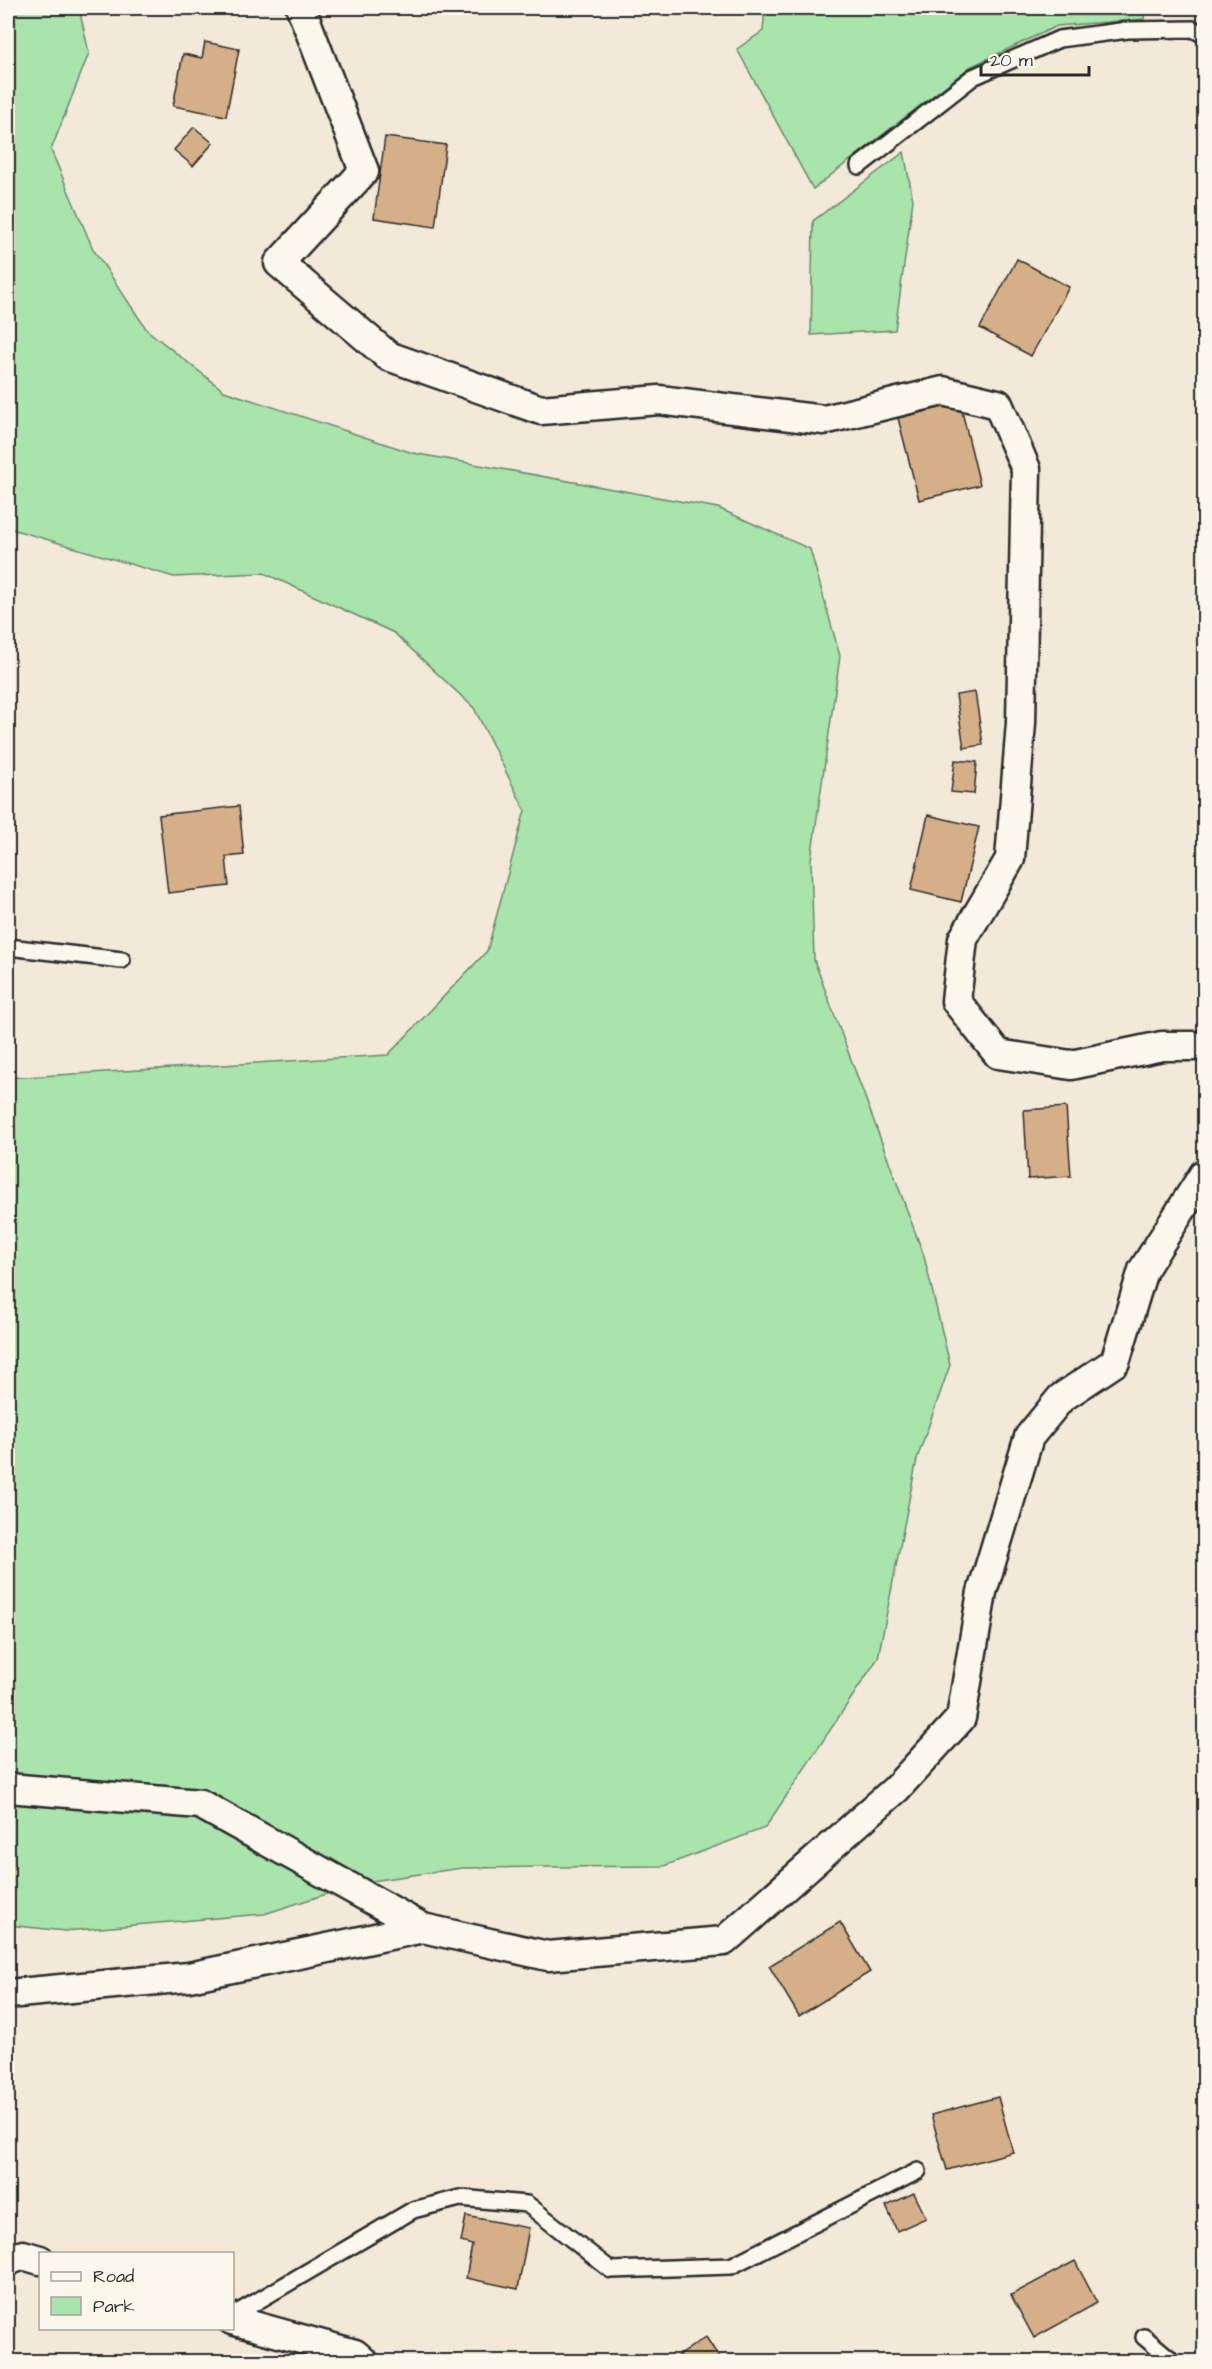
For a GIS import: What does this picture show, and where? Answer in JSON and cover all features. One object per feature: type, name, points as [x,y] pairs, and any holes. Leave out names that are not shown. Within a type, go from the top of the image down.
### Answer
[{"type":"street","points":[[301,8],[364,171],[279,263],[388,356],[541,410],[659,400],[824,420],[943,391],[998,404],[1026,469],[1021,723],[1010,859],[963,939],[956,1001],[998,1054],[1071,1065],[1162,1046],[1204,1046]]},
{"type":"street","points":[[8,1788],[200,1804],[423,1928],[548,1956],[724,1941],[896,1789],[961,1718],[982,1592],[1029,1437],[1061,1398],[1115,1362],[1143,1269],[1204,1174]]},
{"type":"street","points":[[8,1995],[189,1977],[423,1928]]},
{"type":"street","points":[[8,2261],[23,2255],[39,2260]]},
{"type":"street","points":[[234,2319],[355,2354],[364,2361]]},
{"type":"lane","points":[[859,166],[974,77],[1059,39],[1138,30],[1193,29],[1204,35]]},
{"type":"lane","points":[[8,947],[122,960]]},
{"type":"lane","points":[[234,2317],[413,2210],[459,2198],[527,2204],[611,2270],[731,2266],[918,2171]]},
{"type":"lane","points":[[1144,2337],[1174,2361]]},
{"type":"green space","points":[[8,8],[79,8],[89,53],[51,150],[93,249],[147,330],[224,391],[413,453],[718,508],[810,549],[840,656],[811,860],[814,960],[924,1256],[950,1365],[917,1459],[878,1658],[765,1828],[664,1866],[462,1868],[364,1882],[264,1914],[65,1931],[8,1925],[8,1078],[388,1055],[487,951],[525,810],[474,708],[394,633],[264,573],[174,577],[8,528]]},
{"type":"green space","points":[[765,8],[1145,8],[1144,19],[1057,26],[970,67],[813,189],[737,49],[763,31]]},
{"type":"green space","points":[[904,152],[913,200],[895,330],[811,335],[813,221]]},
{"type":"building","points":[[205,42],[239,49],[226,116],[173,106],[183,54],[202,58]]},
{"type":"building","points":[[194,127],[213,143],[193,166],[174,150]]},
{"type":"building","points":[[385,137],[446,145],[435,227],[374,218]]},
{"type":"building","points":[[1017,259],[1069,287],[1031,356],[980,328]]},
{"type":"building","points":[[960,403],[980,485],[919,500],[898,418]]},
{"type":"building","points":[[975,692],[983,745],[964,748],[956,695]]},
{"type":"building","points":[[955,760],[977,762],[974,794],[951,792]]},
{"type":"building","points":[[239,806],[244,855],[226,857],[229,886],[168,893],[159,815]]},
{"type":"building","points":[[928,815],[979,827],[961,902],[911,890]]},
{"type":"building","points":[[1066,1107],[1071,1176],[1028,1179],[1024,1110]]},
{"type":"building","points":[[840,1922],[870,1972],[799,2016],[769,1966]]},
{"type":"building","points":[[998,2097],[1013,2152],[947,2170],[931,2115]]},
{"type":"building","points":[[914,2193],[926,2218],[897,2231],[886,2206]]},
{"type":"building","points":[[466,2216],[529,2228],[518,2289],[466,2278],[472,2245],[461,2242]]},
{"type":"building","points":[[1075,2261],[1097,2303],[1034,2338],[1011,2295]]},
{"type":"building","points":[[706,2337],[722,2362],[669,2362]]}]
